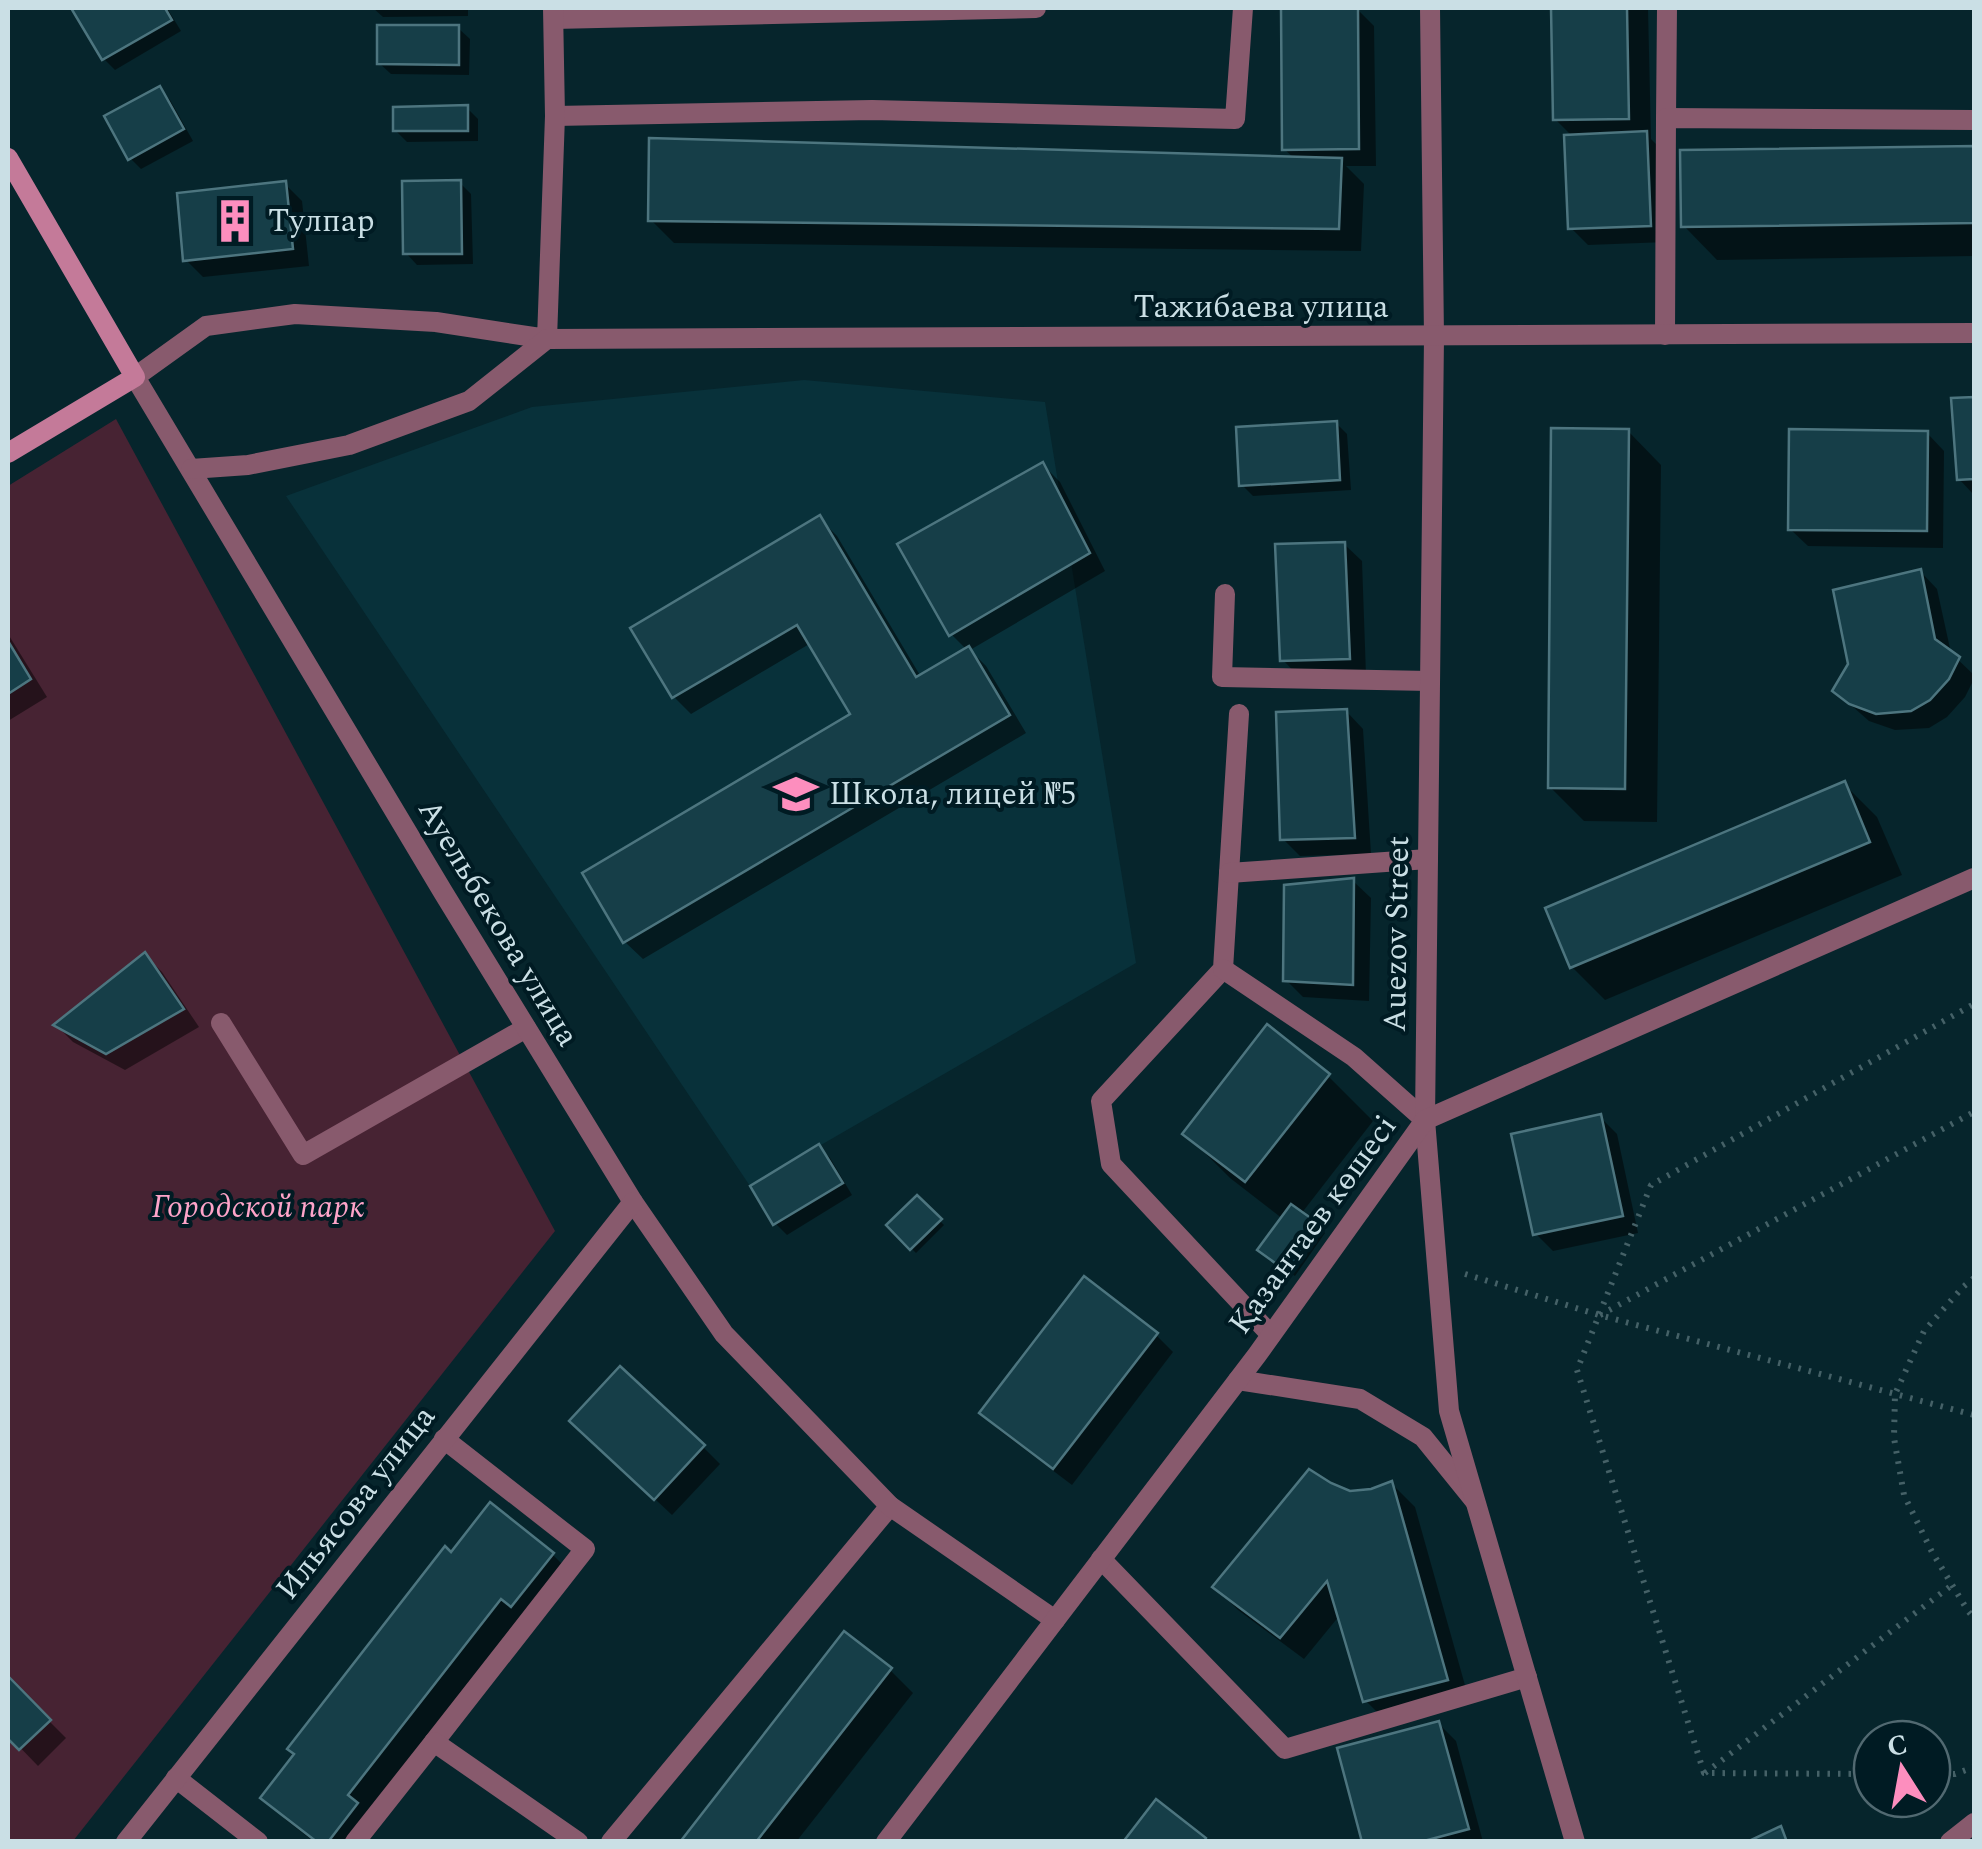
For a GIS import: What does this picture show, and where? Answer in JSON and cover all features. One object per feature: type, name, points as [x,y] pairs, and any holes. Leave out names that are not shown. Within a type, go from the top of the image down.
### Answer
[{"type":"street","points":[[191,469],[248,466],[349,445],[469,401],[547,340],[555,116],[553,13],[1036,8]]},
{"type":"street","points":[[555,116],[872,110],[1235,119],[1242,8]]},
{"type":"street","name":"Auezov Street","points":[[1430,8],[1434,336],[1425,1120],[1449,1411],[1575,1842]]},
{"type":"street","points":[[1665,335],[1667,8]]},
{"type":"street","points":[[1666,118],[1974,120]]},
{"type":"street","name":"Ауельбекова улица","points":[[8,158],[526,1028],[632,1202],[724,1334],[890,1506],[1055,1620]]},
{"type":"street","name":"Тажибаева улица","points":[[8,453],[135,377],[206,326],[295,314],[436,322],[547,340],[1974,333]]},
{"type":"street","points":[[1226,594],[1222,677],[1430,681]]},
{"type":"street","points":[[1239,714],[1223,969],[1101,1101],[1111,1164],[1271,1335]]},
{"type":"street","points":[[1229,873],[1428,859]]},
{"type":"street","name":"Қазантаев көшесі","points":[[886,1842],[1238,1380],[1425,1120],[1974,878]]},
{"type":"street","points":[[1223,969],[1354,1057],[1425,1120]]},
{"type":"street","points":[[222,1023],[302,1155],[526,1028]]},
{"type":"street","name":"Ильясова улица","points":[[126,1842],[632,1202]]},
{"type":"street","points":[[1238,1380],[1360,1398],[1423,1437],[1476,1503]]},
{"type":"street","points":[[356,1842],[585,1549],[444,1440]]},
{"type":"street","points":[[611,1842],[890,1506]]},
{"type":"street","points":[[1101,1559],[1285,1749],[1527,1677]]},
{"type":"street","points":[[434,1742],[578,1842]]},
{"type":"street","points":[[176,1778],[258,1842]]},
{"type":"street","points":[[1950,1842],[1974,1823]]},
{"type":"path","points":[[1704,1773],[1577,1370],[1652,1185],[1974,1004]]},
{"type":"path","points":[[1599,1315],[1974,1112]]},
{"type":"path","points":[[1437,1266],[1599,1315],[1974,1416]]},
{"type":"path","points":[[1974,1278],[1924,1332],[1895,1394],[1894,1438],[1904,1495],[1932,1552],[1974,1618]]},
{"type":"path","points":[[1704,1773],[1952,1586]]},
{"type":"path","points":[[1704,1773],[1852,1774]]},
{"type":"shaded area","points":[[804,380],[1045,402],[1136,963],[750,1186],[286,496],[532,407]]},
{"type":"green space","name":"Городской парк","points":[[116,419],[555,1231],[73,1841],[8,1842],[8,486]]},
{"type":"building","points":[[71,8],[165,8],[172,20],[102,60]]},
{"type":"building","points":[[1281,8],[1358,8],[1359,149],[1282,150]]},
{"type":"building","points":[[1551,8],[1627,8],[1629,119],[1553,120]]},
{"type":"building","points":[[377,25],[459,25],[459,65],[377,64]]},
{"type":"building","points":[[160,86],[184,129],[128,160],[104,116]]},
{"type":"building","points":[[468,105],[468,131],[393,131],[393,107]]},
{"type":"building","points":[[1647,131],[1651,226],[1568,229],[1564,135]]},
{"type":"building","points":[[649,138],[1342,158],[1339,229],[648,221]]},
{"type":"building","points":[[1974,146],[1974,223],[1681,227],[1680,150]]},
{"type":"building","points":[[461,180],[462,254],[403,254],[402,181]]},
{"type":"building","name":"Тулпар","points":[[286,181],[293,249],[183,261],[177,193]]},
{"type":"building","points":[[1974,397],[1974,479],[1957,480],[1951,398]]},
{"type":"building","points":[[1337,421],[1340,480],[1239,486],[1236,427]]},
{"type":"building","points":[[1551,428],[1629,429],[1625,789],[1548,788]]},
{"type":"building","points":[[1789,429],[1928,431],[1927,531],[1788,530]]},
{"type":"building","points":[[1043,462],[1090,553],[949,636],[897,544]]},
{"type":"building","name":"Школа, лицей №5","points":[[820,515],[916,677],[969,646],[1010,715],[623,943],[582,873],[850,714],[797,625],[672,698],[630,628]]},
{"type":"building","points":[[1345,542],[1350,659],[1280,661],[1275,544]]},
{"type":"building","points":[[1921,569],[1935,639],[1960,657],[1949,679],[1930,700],[1911,711],[1876,714],[1849,704],[1832,691],[1848,664],[1833,590]]},
{"type":"building","points":[[8,641],[31,679],[8,694]]},
{"type":"building","points":[[1347,709],[1355,838],[1280,840],[1276,712]]},
{"type":"building","points":[[1845,781],[1870,842],[1570,968],[1545,908]]},
{"type":"building","points":[[1354,878],[1353,985],[1283,981],[1284,885]]},
{"type":"building","points":[[145,952],[184,1009],[106,1054],[53,1025]]},
{"type":"building","points":[[1267,1024],[1330,1074],[1245,1182],[1182,1134]]},
{"type":"building","points":[[1601,1114],[1623,1216],[1533,1235],[1511,1134]]},
{"type":"building","points":[[819,1144],[843,1183],[773,1225],[750,1186]]},
{"type":"building","points":[[917,1195],[942,1219],[910,1250],[886,1225]]},
{"type":"building","points":[[1291,1204],[1322,1226],[1289,1273],[1257,1250]]},
{"type":"building","points":[[1084,1276],[1158,1333],[1053,1469],[979,1413]]},
{"type":"building","points":[[620,1366],[705,1445],[654,1500],[569,1421]]},
{"type":"building","points":[[1309,1469],[1350,1491],[1392,1481],[1448,1680],[1363,1702],[1327,1581],[1280,1638],[1212,1587]]},
{"type":"building","points":[[490,1502],[554,1553],[511,1607],[501,1599],[348,1795],[358,1803],[328,1842],[317,1842],[260,1798],[294,1754],[287,1749],[445,1546],[451,1552]]},
{"type":"building","points":[[844,1631],[892,1668],[756,1842],[680,1842]]},
{"type":"building","points":[[8,1676],[51,1720],[19,1750],[8,1739]]},
{"type":"building","points":[[1439,1721],[1469,1829],[1420,1842],[1362,1842],[1337,1748]]},
{"type":"building","points":[[1156,1799],[1206,1838],[1204,1842],[1123,1842]]},
{"type":"building","points":[[1781,1826],[1787,1842],[1747,1842]]},
{"type":"place","name":"Тулпар","points":[[235,221]]},
{"type":"place","name":"Школа, лицей №5","points":[[796,794]]}]
